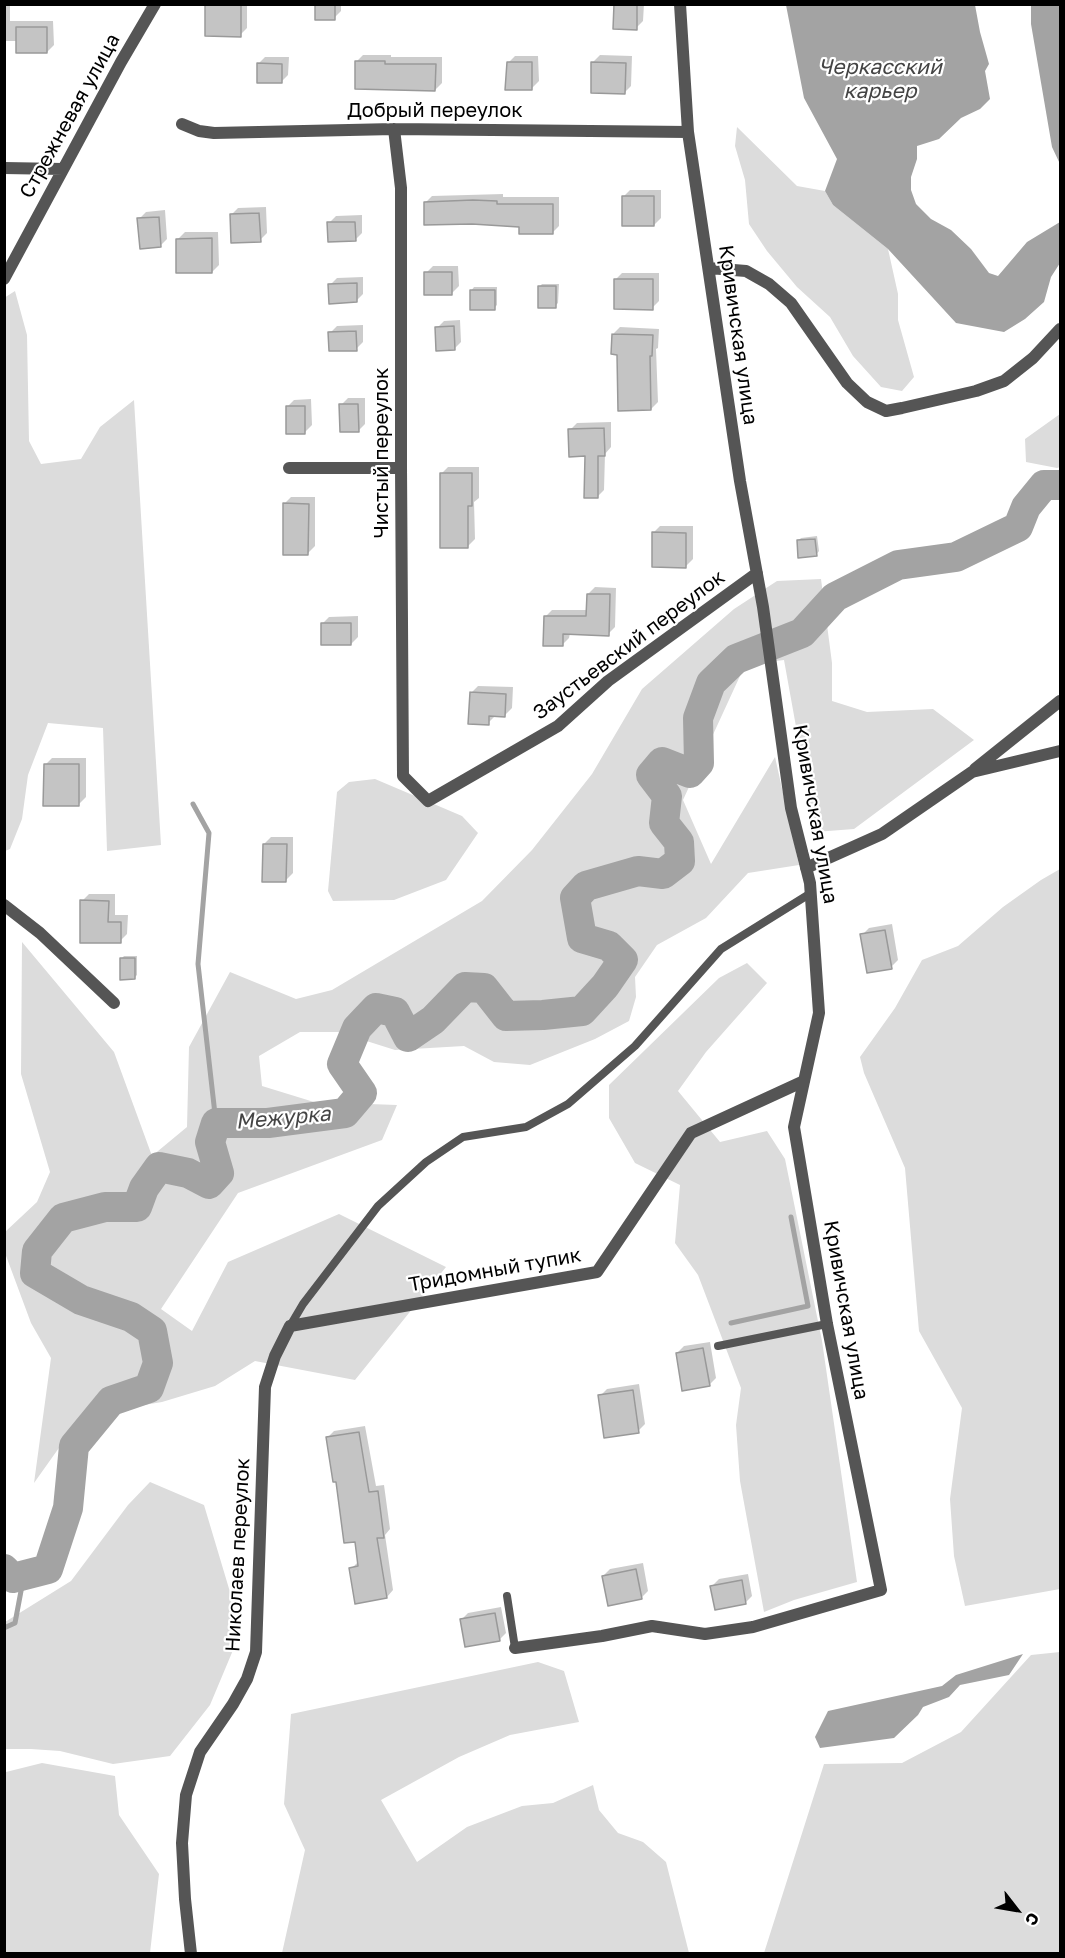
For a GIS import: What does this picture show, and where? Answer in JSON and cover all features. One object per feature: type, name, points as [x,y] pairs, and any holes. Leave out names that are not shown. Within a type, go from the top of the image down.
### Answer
[{"type":"street","name":"Стрежневая улица","points":[[4,279],[155,4]]},
{"type":"street","name":"Кривичская улица","points":[[515,1648],[602,1636],[652,1626],[705,1634],[753,1627],[881,1590],[827,1324],[794,1127],[819,1013],[811,893],[791,808],[763,607],[740,481],[688,132],[680,4]]},
{"type":"street","name":"Добрый переулок","points":[[182,124],[199,131],[214,133],[394,129],[688,132]]},
{"type":"street","name":"Чистый переулок","points":[[394,129],[401,188],[404,776]]},
{"type":"street","points":[[4,168],[63,170]]},
{"type":"street","points":[[709,268],[746,271],[769,284],[791,303],[847,383],[867,402],[886,411],[976,391],[1004,381],[1032,358],[1060,329]]},
{"type":"street","points":[[289,468],[401,468]]},
{"type":"street","name":"Заустьевский переулок","points":[[404,776],[428,801],[558,726],[608,681],[757,573]]},
{"type":"street","points":[[806,868],[882,834],[972,772],[1060,701]]},
{"type":"street","points":[[972,772],[1060,751]]},
{"type":"street","points":[[4,905],[40,933],[114,1003]]},
{"type":"street","name":"Тридомный тупик","points":[[290,1326],[597,1272],[691,1133],[804,1082]]},
{"type":"street","name":"Николаев переулок","points":[[191,1953],[182,1843],[186,1795],[200,1752],[243,1687],[256,1652],[265,1388],[274,1356],[290,1326]]},
{"type":"lane","points":[[290,1326],[303,1304],[378,1206],[426,1162],[463,1137],[526,1127],[568,1104],[635,1046],[721,949],[811,893]]},
{"type":"lane","points":[[718,1346],[827,1324]]},
{"type":"lane","points":[[507,1596],[515,1648]]},
{"type":"shaded area","points":[[737,127],[797,186],[825,191],[833,205],[888,249],[898,294],[898,320],[914,377],[902,391],[881,387],[853,356],[830,317],[797,287],[767,251],[749,224],[745,180],[735,146]]},
{"type":"shaded area","points":[[15,291],[27,335],[29,441],[41,464],[81,459],[100,427],[134,400],[161,845],[107,851],[103,728],[48,723],[28,775],[22,819],[10,849],[5,851],[4,298]]},
{"type":"shaded area","points":[[1060,414],[1060,467],[1026,462],[1025,439]]},
{"type":"shaded area","points":[[821,579],[832,663],[832,701],[867,712],[933,709],[974,740],[854,829],[815,832],[784,660],[745,665],[683,800],[711,864],[775,757],[799,865],[748,873],[706,918],[657,945],[635,977],[636,997],[629,1021],[595,1039],[530,1065],[494,1062],[464,1046],[395,1050],[338,1032],[300,1032],[259,1056],[262,1086],[314,1102],[397,1105],[382,1140],[238,1193],[161,1309],[192,1331],[228,1262],[339,1214],[446,1267],[355,1380],[255,1361],[215,1386],[162,1402],[138,1406],[93,1400],[34,1483],[51,1358],[31,1323],[5,1253],[5,1232],[37,1202],[50,1172],[21,1074],[22,942],[114,1052],[152,1156],[187,1127],[189,1047],[230,972],[296,999],[332,990],[482,901],[532,850],[592,774],[642,689],[734,609],[777,581]]},
{"type":"shaded area","points":[[375,779],[462,816],[478,833],[446,880],[394,900],[333,901],[328,891],[337,792],[349,782]]},
{"type":"shaded area","points":[[1060,869],[1060,1589],[965,1606],[954,1556],[950,1499],[962,1408],[919,1331],[905,1168],[864,1073],[860,1057],[895,1008],[922,960],[958,946],[1003,907]]},
{"type":"shaded area","points":[[747,963],[767,983],[706,1052],[678,1091],[720,1142],[767,1131],[785,1159],[822,1341],[857,1582],[794,1600],[764,1612],[740,1481],[736,1425],[741,1388],[698,1275],[675,1243],[680,1185],[635,1163],[609,1118],[609,1085],[719,978]]},
{"type":"shaded area","points":[[150,1482],[204,1505],[230,1592],[236,1643],[210,1705],[170,1756],[113,1764],[60,1751],[5,1749],[5,1622],[71,1581],[128,1505]]},
{"type":"shaded area","points":[[1060,1652],[1060,1953],[764,1953],[824,1764],[902,1763],[961,1732],[1031,1655]]},
{"type":"shaded area","points":[[538,1662],[564,1671],[579,1722],[510,1735],[459,1757],[381,1800],[417,1862],[467,1827],[522,1806],[553,1803],[593,1785],[599,1810],[618,1833],[643,1842],[666,1862],[689,1953],[282,1953],[305,1850],[284,1804],[291,1714]]},
{"type":"shaded area","points":[[42,1763],[115,1776],[119,1815],[159,1874],[150,1953],[5,1953],[5,1777],[6,1772]]},
{"type":"water","name":"Черкасский карьер","points":[[786,5],[975,5],[989,64],[985,71],[990,99],[980,109],[961,118],[939,139],[917,146],[911,190],[916,204],[931,219],[951,230],[971,249],[989,273],[998,276],[1027,242],[1060,222],[1060,263],[1051,277],[1044,302],[1025,319],[1004,332],[956,323],[888,249],[833,205],[825,191],[837,159],[804,98]]},
{"type":"water","points":[[1031,5],[1060,5],[1060,164],[1052,147],[1031,24]]},
{"type":"water","points":[[1023,1654],[1009,1675],[960,1685],[949,1697],[923,1707],[918,1715],[894,1738],[820,1748],[815,1737],[828,1711],[942,1686],[956,1675]]},
{"type":"building","points":[[205,4],[241,4],[241,37],[205,36]]},
{"type":"building","points":[[315,4],[335,4],[335,20],[315,20]]},
{"type":"building","points":[[614,4],[637,4],[637,30],[613,29]]},
{"type":"building","points":[[16,27],[47,27],[47,53],[16,53]]},
{"type":"building","points":[[355,61],[385,61],[385,64],[436,64],[435,91],[355,89]]},
{"type":"building","points":[[507,62],[532,62],[532,90],[505,90]]},
{"type":"building","points":[[591,62],[626,63],[625,94],[591,93]]},
{"type":"building","points":[[257,63],[282,64],[282,83],[257,83]]},
{"type":"building","points":[[622,196],[654,196],[654,226],[622,226]]},
{"type":"building","points":[[497,201],[497,204],[553,204],[553,234],[519,234],[519,227],[472,224],[424,225],[424,202]]},
{"type":"building","points":[[259,213],[261,242],[231,243],[230,214]]},
{"type":"building","points":[[159,217],[161,247],[140,249],[137,218]]},
{"type":"building","points":[[327,222],[355,222],[356,241],[328,242]]},
{"type":"building","points":[[212,238],[212,273],[176,273],[176,239]]},
{"type":"building","points":[[424,272],[452,272],[452,295],[424,295]]},
{"type":"building","points":[[614,279],[653,279],[653,310],[614,309]]},
{"type":"building","points":[[357,283],[357,302],[329,304],[328,284]]},
{"type":"building","points":[[538,286],[556,286],[556,308],[538,308]]},
{"type":"building","points":[[470,290],[495,290],[495,310],[470,310]]},
{"type":"building","points":[[454,326],[455,350],[436,351],[435,327]]},
{"type":"building","points":[[356,331],[357,351],[329,351],[328,332]]},
{"type":"building","points":[[612,334],[653,335],[652,356],[650,356],[651,410],[618,411],[617,355],[611,354]]},
{"type":"building","points":[[339,404],[358,404],[359,432],[340,432]]},
{"type":"building","points":[[286,406],[305,406],[305,434],[286,434]]},
{"type":"building","points":[[604,428],[605,456],[598,456],[598,498],[584,498],[585,456],[569,457],[568,429]]},
{"type":"building","points":[[440,473],[472,473],[472,506],[468,506],[468,548],[440,548]]},
{"type":"building","points":[[283,503],[309,504],[308,555],[283,555]]},
{"type":"building","points":[[652,532],[686,533],[686,568],[652,567]]},
{"type":"building","points":[[815,539],[817,556],[798,558],[797,540]]},
{"type":"building","points":[[587,594],[610,594],[609,636],[563,634],[563,646],[543,646],[544,616],[586,616]]},
{"type":"building","points":[[321,623],[351,623],[351,645],[321,645]]},
{"type":"building","points":[[470,692],[506,694],[505,717],[489,716],[489,725],[468,724]]},
{"type":"building","points":[[44,764],[79,764],[79,806],[43,806]]},
{"type":"building","points":[[263,844],[287,844],[286,882],[262,882]]},
{"type":"building","points":[[80,900],[109,901],[108,922],[121,922],[121,943],[80,943]]},
{"type":"building","points":[[885,930],[892,969],[867,973],[860,934]]},
{"type":"building","points":[[120,958],[135,958],[135,979],[120,980]]},
{"type":"building","points":[[703,1348],[710,1386],[682,1391],[676,1353]]},
{"type":"building","points":[[633,1390],[639,1433],[604,1438],[598,1395]]},
{"type":"building","points":[[359,1432],[369,1492],[378,1491],[384,1538],[377,1538],[387,1598],[355,1604],[349,1568],[358,1566],[355,1542],[344,1543],[336,1482],[333,1482],[326,1437]]},
{"type":"building","points":[[636,1569],[642,1599],[608,1606],[602,1576]]},
{"type":"building","points":[[742,1580],[746,1604],[715,1610],[710,1586]]},
{"type":"building","points":[[495,1613],[500,1641],[465,1647],[460,1619]]},
{"type":"waterway","name":"Межурка","points":[[4,1569],[13,1578],[48,1569],[68,1508],[74,1446],[111,1401],[149,1388],[158,1363],[152,1331],[131,1317],[81,1300],[35,1273],[37,1251],[63,1218],[105,1207],[137,1207],[144,1188],[159,1167],[188,1173],[209,1184],[219,1173],[210,1142],[216,1123],[268,1123],[345,1113],[362,1093],[342,1064],[357,1028],[376,1008],[395,1012],[408,1037],[433,1020],[465,987],[484,988],[506,1016],[582,1011],[605,986],[623,960],[609,946],[582,938],[575,898],[586,886],[638,871],[663,874],[680,861],[679,842],[664,823],[667,796],[651,775],[662,762],[690,773],[699,763],[698,718],[711,683],[736,659],[802,633],[835,597],[898,565],[956,557],[1018,527],[1026,507],[1044,485],[1060,485]]},
{"type":"waterway","points":[[193,804],[209,833],[198,964],[216,1123]]},
{"type":"waterway","points":[[731,1323],[808,1306],[791,1217]]},
{"type":"waterway","points":[[4,1628],[15,1623],[24,1575]]}]
